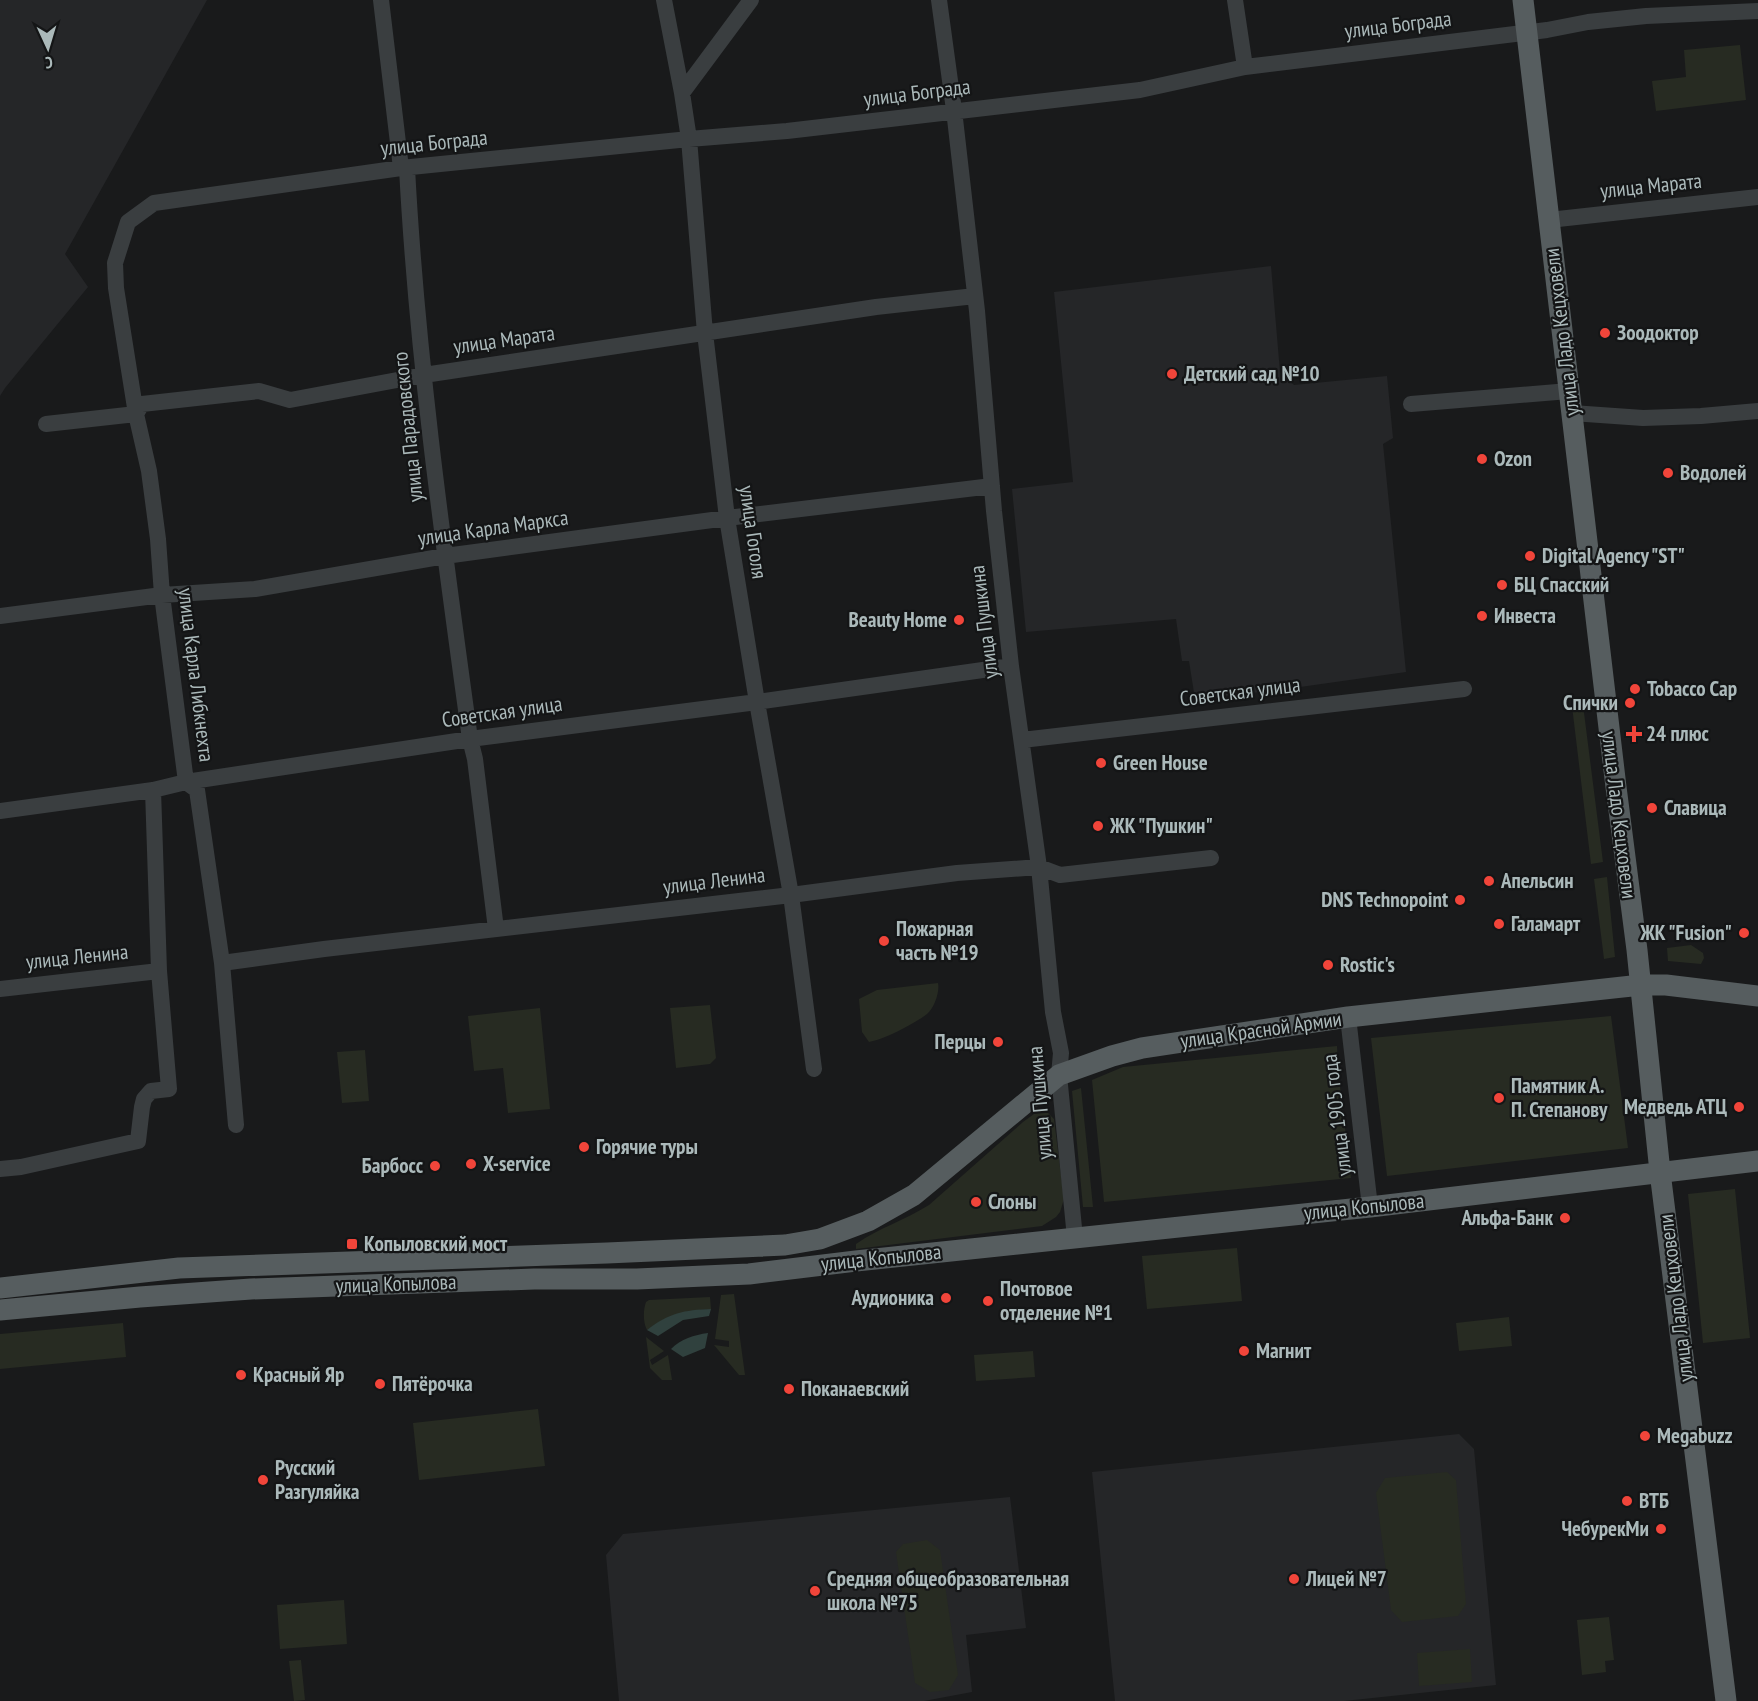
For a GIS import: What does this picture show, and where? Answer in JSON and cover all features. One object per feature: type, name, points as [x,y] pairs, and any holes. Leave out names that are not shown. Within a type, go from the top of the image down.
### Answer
[{"type":"main road","name":"улица Ладо Кецховели","points":[[1523,0],[1641,985],[1660,1173],[1726,1701]]},
{"type":"main road","name":"улица Красной Армии","points":[[820,1239],[868,1221],[914,1195],[1059,1075],[1142,1048],[1348,1017],[1641,985],[1666,985],[1758,996]]},
{"type":"main road","name":"улица Копылова","points":[[0,1310],[272,1288],[749,1274],[856,1260],[1370,1207],[1758,1161]]},
{"type":"main road","name":"улица Копылова","points":[[0,1288],[178,1268],[785,1245],[820,1239]]},
{"type":"street","name":"улица Парадовского","points":[[381,0],[404,168],[424,375],[445,556],[470,739],[475,759],[496,930]]},
{"type":"street","name":"улица Гоголя","points":[[664,0],[689,139],[705,333],[727,518],[792,895],[814,1069]]},
{"type":"street","points":[[682,93],[752,0]]},
{"type":"street","name":"улица Пушкина","points":[[939,0],[975,296],[1011,666],[1039,867],[1053,1012],[1061,1053],[1059,1075],[1075,1238]]},
{"type":"street","points":[[1235,0],[1245,67]]},
{"type":"street","name":"улица Бограда","points":[[115,263],[128,222],[154,203],[404,168],[787,131],[1140,90],[1245,67],[1527,32],[1588,22],[1646,16],[1758,11]]},
{"type":"street","name":"улица Марата","points":[[1549,220],[1758,197]]},
{"type":"street","name":"улица Карла Либкнехта","points":[[115,263],[116,288],[136,414],[149,471],[186,782],[197,790],[222,963],[236,1125]]},
{"type":"street","name":"улица Марата","points":[[46,424],[136,414],[142,404],[259,391],[290,400],[424,375],[876,307],[975,296]]},
{"type":"street","points":[[1411,404],[1569,391]]},
{"type":"street","points":[[1572,413],[1643,418],[1758,411]]},
{"type":"street","name":"улица Карла Маркса","points":[[0,616],[162,595],[255,589],[445,556],[727,518],[992,486]]},
{"type":"street","name":"Советская улица","points":[[0,811],[153,790],[186,782],[470,739],[1011,666]]},
{"type":"street","name":"Советская улица","points":[[1022,740],[1464,689]]},
{"type":"street","points":[[0,1169],[21,1167],[138,1141],[144,1099],[151,1091],[169,1089],[159,971],[153,790]]},
{"type":"street","name":"улица Ленина","points":[[222,963],[324,949],[792,895],[930,876],[1039,867],[1060,875],[1211,858]]},
{"type":"street","name":"улица Ленина","points":[[0,989],[159,971]]},
{"type":"street","name":"улица 1905 года","points":[[1348,1017],[1370,1207]]},
{"type":"shaded area","points":[[0,0],[207,0],[65,254],[88,287],[0,396]]},
{"type":"shaded area","points":[[1740,45],[1746,100],[1656,111],[1652,81],[1686,77],[1684,50]]},
{"type":"shaded area","points":[[1271,266],[1280,372],[1294,385],[1387,376],[1393,438],[1383,444],[1406,672],[1195,699],[1189,661],[1182,661],[1176,619],[1026,632],[1012,489],[1073,482],[1054,292]]},
{"type":"shaded area","points":[[1582,697],[1603,862],[1591,864],[1572,706]]},
{"type":"shaded area","points":[[1607,877],[1615,957],[1604,959],[1594,879]]},
{"type":"shaded area","points":[[1691,945],[1703,953],[1704,958],[1701,964],[1668,961],[1667,948]]},
{"type":"shaded area","points":[[938,983],[936,1000],[927,1014],[899,1031],[869,1042],[862,1032],[859,999],[877,990]]},
{"type":"shaded area","points":[[710,1005],[716,1058],[710,1064],[676,1068],[670,1008]]},
{"type":"shaded area","points":[[540,1008],[550,1109],[508,1113],[503,1068],[474,1071],[468,1016]]},
{"type":"shaded area","points":[[1611,1016],[1628,1148],[1387,1176],[1371,1038]]},
{"type":"shaded area","points":[[1337,1046],[1351,1178],[1104,1202],[1092,1080],[1123,1067]]},
{"type":"shaded area","points":[[365,1050],[369,1101],[342,1103],[337,1052]]},
{"type":"shaded area","points":[[1081,1088],[1093,1207],[1083,1207],[1072,1091]]},
{"type":"shaded area","points":[[1048,1113],[1054,1119],[1064,1199],[1056,1217],[1042,1226],[856,1249],[856,1244],[865,1238],[929,1205],[1023,1122],[1034,1114]]},
{"type":"shaded area","points":[[1735,1189],[1750,1338],[1703,1343],[1688,1194]]},
{"type":"shaded area","points":[[1237,1248],[1242,1301],[1147,1309],[1142,1256]]},
{"type":"shaded area","points":[[734,1294],[745,1375],[739,1375],[714,1345],[729,1347],[729,1341],[715,1339],[721,1295]]},
{"type":"shaded area","points":[[710,1297],[711,1309],[678,1314],[647,1330],[644,1313],[646,1302],[649,1300]]},
{"type":"shaded area","points":[[711,1309],[709,1316],[683,1320],[658,1336],[647,1330],[677,1314]]},
{"type":"shaded area","points":[[1509,1317],[1512,1346],[1459,1351],[1456,1323]]},
{"type":"shaded area","points":[[123,1323],[126,1357],[0,1369],[0,1334]]},
{"type":"shaded area","points":[[708,1333],[705,1348],[683,1357],[671,1349],[688,1338]]},
{"type":"shaded area","points":[[646,1337],[664,1351],[650,1360],[652,1365],[668,1355],[672,1380],[662,1380],[650,1368]]},
{"type":"shaded area","points":[[1033,1351],[1035,1377],[976,1381],[974,1355]]},
{"type":"shaded area","points":[[538,1409],[545,1466],[419,1480],[413,1423]]},
{"type":"shaded area","name":"Лицей №7","points":[[1459,1434],[1474,1449],[1496,1685],[1344,1701],[1115,1701],[1092,1472]]},
{"type":"shaded area","points":[[1447,1472],[1456,1480],[1466,1604],[1458,1616],[1402,1622],[1391,1610],[1376,1493],[1385,1478]]},
{"type":"shaded area","name":"Средняя общеобразовательная школа №75","points":[[1010,1497],[1026,1628],[966,1635],[972,1692],[924,1701],[619,1701],[606,1555],[623,1534]]},
{"type":"shaded area","points":[[927,1540],[940,1550],[958,1675],[949,1690],[930,1692],[915,1683],[896,1552],[903,1544]]},
{"type":"shaded area","points":[[344,1600],[347,1644],[280,1649],[277,1605]]},
{"type":"shaded area","points":[[1609,1617],[1614,1660],[1605,1661],[1606,1672],[1582,1675],[1577,1620]]},
{"type":"shaded area","points":[[1470,1649],[1472,1682],[1419,1686],[1417,1653]]},
{"type":"shaded area","points":[[301,1660],[305,1700],[294,1701],[289,1661]]},
{"type":"place","name":"Зоодоктор","points":[[1605,333]]},
{"type":"place","name":"Детский сад №10","points":[[1172,374]]},
{"type":"place","name":"Ozon","points":[[1482,459]]},
{"type":"place","name":"Водолей","points":[[1668,473]]},
{"type":"place","name":"Digital Agency \"ST\"","points":[[1530,556]]},
{"type":"place","name":"БЦ Спасский","points":[[1502,585]]},
{"type":"place","name":"Инвеста","points":[[1482,616]]},
{"type":"place","name":"Beauty Home","points":[[959,620]]},
{"type":"place","name":"Tobacco Cap","points":[[1635,689]]},
{"type":"place","name":"Спички","points":[[1630,703]]},
{"type":"place","name":"24 плюс","points":[[1634,734]]},
{"type":"place","name":"Green House","points":[[1101,763]]},
{"type":"place","name":"Славица","points":[[1652,808]]},
{"type":"place","name":"ЖК \"Пушкин\"","points":[[1098,826]]},
{"type":"place","name":"Апельсин","points":[[1489,881]]},
{"type":"place","name":"DNS Technopoint","points":[[1460,900]]},
{"type":"place","name":"Галамарт","points":[[1499,924]]},
{"type":"place","name":"ЖК \"Fusion\"","points":[[1744,933]]},
{"type":"place","name":"Пожарная часть №19","points":[[884,941]]},
{"type":"place","name":"Rostic's","points":[[1328,965]]},
{"type":"place","name":"Перцы","points":[[998,1042]]},
{"type":"place","name":"Памятник А. П. Степанову","points":[[1499,1098]]},
{"type":"place","name":"Медведь АТЦ","points":[[1739,1107]]},
{"type":"place","name":"Горячие туры","points":[[584,1147]]},
{"type":"place","name":"X-service","points":[[471,1164]]},
{"type":"place","name":"Барбосс","points":[[435,1166]]},
{"type":"place","name":"Слоны","points":[[976,1202]]},
{"type":"place","name":"Альфа-Банк","points":[[1565,1218]]},
{"type":"place","name":"Копыловский мост","points":[[352,1244]]},
{"type":"place","name":"Аудионика","points":[[946,1298]]},
{"type":"place","name":"Почтовое отделение №1","points":[[988,1301]]},
{"type":"place","name":"Магнит","points":[[1244,1351]]},
{"type":"place","name":"Красный Яр","points":[[241,1375]]},
{"type":"place","name":"Пятёрочка","points":[[380,1384]]},
{"type":"place","name":"Поканаевский","points":[[789,1389]]},
{"type":"place","name":"Megabuzz","points":[[1645,1436]]},
{"type":"place","name":"Русский Разгуляйка","points":[[263,1480]]},
{"type":"place","name":"ВТБ","points":[[1627,1501]]},
{"type":"place","name":"ЧебурекМи","points":[[1661,1529]]},
{"type":"place","name":"Лицей №7","points":[[1294,1579]]},
{"type":"place","name":"Средняя общеобразовательная школа №75","points":[[815,1591]]}]
